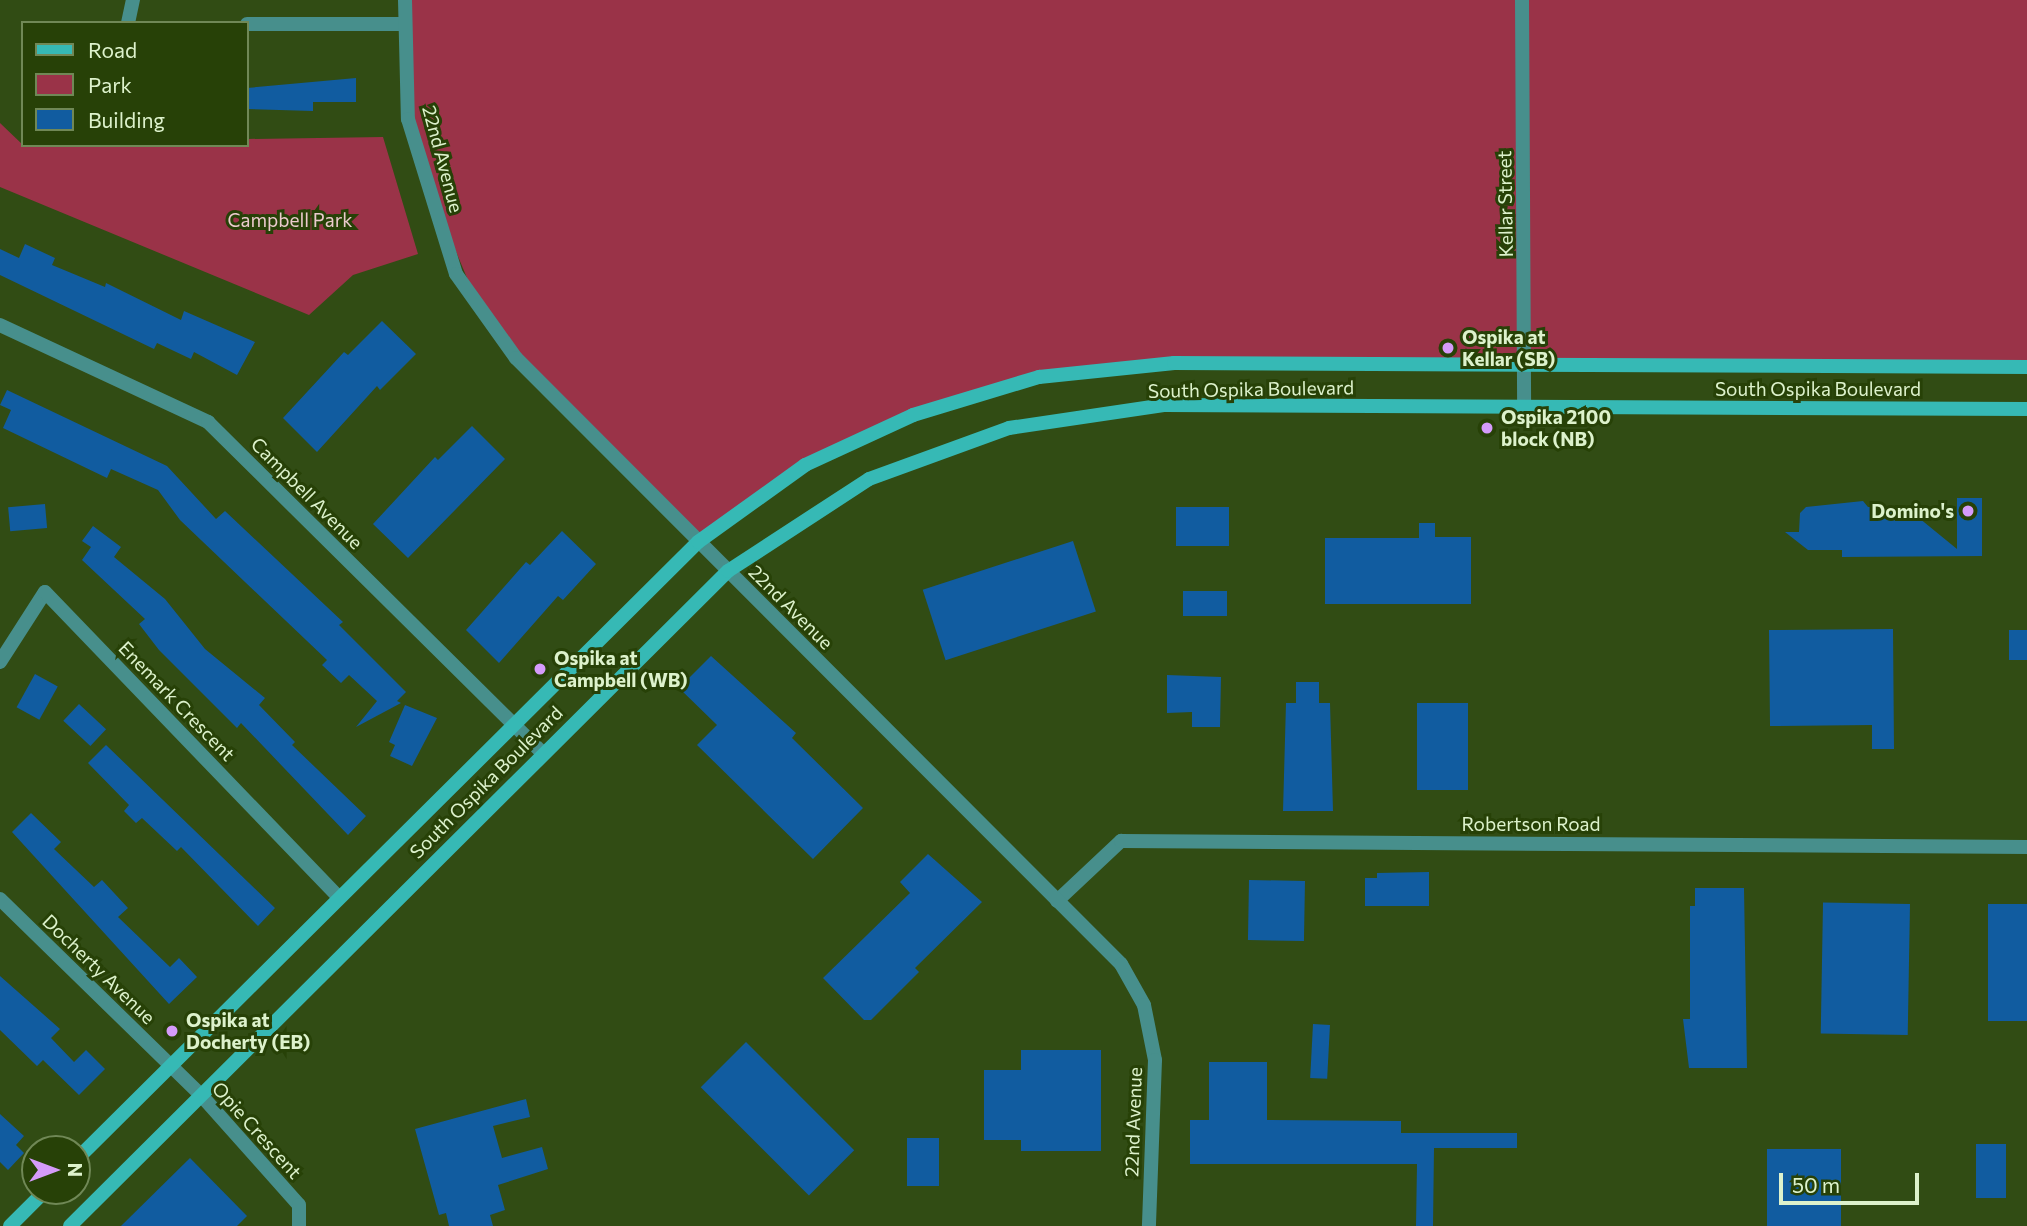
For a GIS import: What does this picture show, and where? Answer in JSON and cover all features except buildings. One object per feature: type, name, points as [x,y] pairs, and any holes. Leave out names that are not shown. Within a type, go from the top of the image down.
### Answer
[{"type":"main road","name":"South Ospika Boulevard","points":[[91,1145],[698,542],[805,465],[913,415],[1039,377],[1174,363],[2027,367]]},
{"type":"main road","name":"South Ospika Boulevard","points":[[70,1226],[728,570],[869,479],[1009,428],[1165,405],[2027,409]]},
{"type":"main road","points":[[10,1226],[31,1205]]},
{"type":"street","points":[[128,21],[133,0]]},
{"type":"street","name":"22nd Avenue","points":[[405,0],[408,120],[456,274],[516,358],[1121,964],[1144,1005],[1155,1060],[1149,1226]]},
{"type":"street","name":"Kellar Street","points":[[1522,0],[1526,365],[1524,407]]},
{"type":"street","points":[[248,24],[405,24]]},
{"type":"street","name":"Campbell Avenue","points":[[0,325],[208,422],[542,753]]},
{"type":"street","name":"Enemark Crescent","points":[[0,663],[45,592],[339,898]]},
{"type":"street","name":"Robertson Road","points":[[1057,901],[1122,841],[2027,847]]},
{"type":"street","name":"Docherty Avenue","points":[[0,899],[170,1066]]},
{"type":"street","name":"Opie Crescent","points":[[170,1066],[201,1095],[299,1205],[299,1226]]},
{"type":"green space","points":[[408,0],[2027,0],[2027,365],[1196,366],[1047,382],[915,413],[842,444],[701,538],[487,326],[415,153]]},
{"type":"green space","name":"Campbell Park","points":[[0,123],[21,143],[21,147],[248,147],[248,139],[383,137],[418,254],[353,275],[309,315],[0,187]]},
{"type":"place","name":"Ospika at Kellar (SB)","points":[[1448,348]]},
{"type":"place","name":"Ospika 2100 block (NB)","points":[[1487,428]]},
{"type":"place","name":"Domino's","points":[[1968,511]]},
{"type":"place","name":"Ospika at Campbell (WB)","points":[[540,669]]},
{"type":"place","name":"Ospika at Docherty (EB)","points":[[172,1031]]}]
